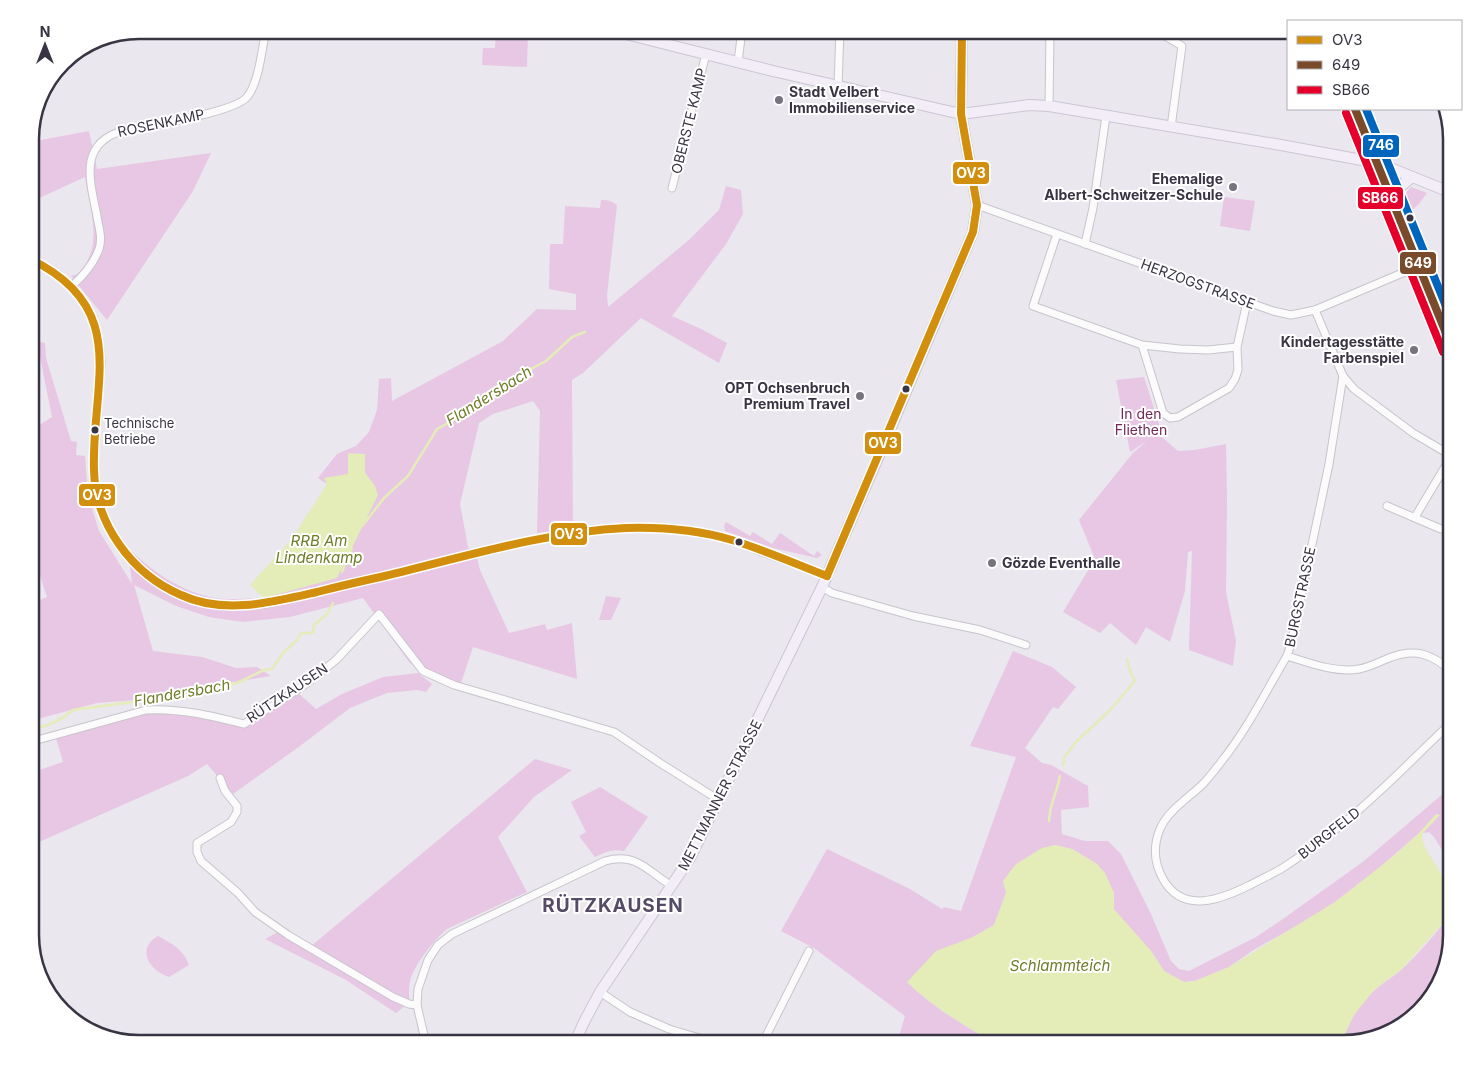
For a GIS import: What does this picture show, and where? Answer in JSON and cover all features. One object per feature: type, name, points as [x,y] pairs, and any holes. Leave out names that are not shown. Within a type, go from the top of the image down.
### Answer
[{"type":"street","name":"ROSENKAMP","points":[[72,286],[82,276],[99,248],[101,237],[90,176],[93,152],[100,141],[109,134],[215,112],[239,104],[248,97],[253,86],[264,39]]},
{"type":"street","points":[[646,39],[961,114],[1029,105],[1050,106],[1378,163],[1443,189]]},
{"type":"street","points":[[738,62],[741,39]]},
{"type":"street","points":[[838,86],[840,39]]},
{"type":"street","name":"METTMANNER STRASSE","points":[[578,1035],[600,992],[690,858],[719,800],[827,576],[974,232],[977,205],[961,114],[962,39]]},
{"type":"street","points":[[1050,39],[1050,106]]},
{"type":"street","points":[[1170,39],[1182,46],[1172,127]]},
{"type":"street","name":"OBERSTE KAMP","points":[[672,188],[706,54]]},
{"type":"street","points":[[1355,110],[1419,266],[1443,319]]},
{"type":"street","points":[[1086,244],[1106,116]]},
{"type":"street","points":[[1392,198],[1396,190],[1412,177]]},
{"type":"street","name":"HERZOGSTRASSE","points":[[977,205],[1247,302],[1273,311],[1291,314],[1315,310],[1419,266]]},
{"type":"street","points":[[1057,234],[1033,306],[1142,345],[1208,350],[1238,347]]},
{"type":"street","points":[[39,263],[54,270],[72,286],[94,323],[101,346],[101,376],[94,474],[101,510],[108,526],[123,550],[139,568],[160,584],[184,596],[210,604],[241,606],[266,604],[521,543],[564,534],[614,528],[658,528],[726,539],[827,576]]},
{"type":"street","points":[[1142,345],[1163,413],[1170,418],[1178,417],[1229,388],[1238,370],[1238,347],[1247,302]]},
{"type":"street","points":[[1315,310],[1343,376],[1354,389],[1413,433],[1443,451]]},
{"type":"street","name":"BURGSTRASSE","points":[[1184,898],[1170,889],[1158,867],[1155,851],[1160,829],[1164,822],[1204,783],[1223,760],[1287,656],[1329,464],[1343,376]]},
{"type":"street","points":[[1415,517],[1443,471]]},
{"type":"street","points":[[1387,506],[1442,529]]},
{"type":"street","points":[[822,587],[832,593],[914,616],[980,630],[1026,645]]},
{"type":"street","name":"RÜTZKAUSEN","points":[[39,740],[146,710],[184,711],[211,715],[244,724],[306,684],[336,660],[379,614],[422,671],[454,686],[614,732],[719,800]]},
{"type":"street","points":[[1287,656],[1334,669],[1358,669],[1372,666],[1396,656],[1418,653],[1435,659],[1443,666]]},
{"type":"street","name":"BURGFELD","points":[[1184,898],[1202,902],[1222,898],[1282,868],[1318,844],[1351,817],[1381,791],[1443,731]]},
{"type":"street","points":[[220,778],[225,791],[237,806],[237,812],[231,822],[197,843],[197,852],[201,861],[218,874],[255,912],[282,932],[393,997],[409,1004],[417,1005]]},
{"type":"street","points":[[424,1035],[417,1005],[418,989],[428,960],[438,946],[452,934],[618,857],[634,860],[672,886]]},
{"type":"street","points":[[767,1035],[809,951]]},
{"type":"street","points":[[600,992],[630,1012],[669,1030],[687,1035]]},
{"type":"green space","points":[[496,39],[528,39],[527,67],[482,65],[483,48],[495,48]]},
{"type":"green space","points":[[89,131],[97,169],[211,153],[193,191],[107,320],[71,276],[77,274],[84,267],[93,244],[93,222],[85,177],[39,198],[39,140]]},
{"type":"green space","points":[[726,186],[741,190],[743,214],[726,244],[672,316],[727,343],[719,363],[641,318],[583,373],[572,380],[573,528],[537,533],[540,411],[533,401],[493,414],[479,423],[460,504],[468,547],[477,558],[480,570],[509,633],[545,624],[547,630],[572,623],[577,679],[473,647],[461,683],[437,676],[410,663],[363,598],[290,617],[243,622],[209,617],[176,606],[134,585],[153,651],[202,657],[236,668],[257,667],[271,676],[227,683],[175,697],[97,703],[39,719],[39,600],[47,597],[39,573],[39,425],[52,417],[39,352],[39,341],[45,343],[46,358],[71,441],[77,442],[76,455],[85,456],[88,495],[99,531],[132,584],[128,548],[166,578],[198,594],[223,599],[264,598],[375,486],[365,473],[325,478],[327,484],[318,478],[337,454],[356,446],[369,432],[377,410],[379,379],[391,378],[392,401],[503,341],[537,309],[576,310],[576,294],[549,289],[550,244],[563,244],[565,206],[600,208],[601,200],[617,205],[607,295],[608,307],[689,240],[719,210]]},
{"type":"green space","points":[[1411,187],[1427,193],[1411,211],[1407,198],[1404,199],[1404,195]]},
{"type":"green space","points":[[1224,197],[1255,201],[1250,231],[1220,226]]},
{"type":"green space","name":"In den Fliethen","points":[[1144,377],[1161,430],[1157,433],[1178,451],[1226,444],[1226,592],[1236,641],[1233,666],[1189,650],[1192,551],[1188,552],[1185,591],[1170,642],[1146,627],[1136,645],[1110,623],[1100,633],[1063,612],[1095,559],[1079,520],[1133,453],[1147,441],[1130,452],[1116,380]]},
{"type":"green space","points":[[726,522],[750,536],[753,532],[772,544],[780,533],[814,556],[817,551],[822,555],[817,558],[773,548],[725,531],[724,525]]},
{"type":"green space","points":[[606,596],[621,598],[611,620],[599,620]]},
{"type":"green space","points":[[1013,651],[1052,667],[1076,687],[1058,709],[1053,707],[1025,748],[1042,763],[1051,765],[1088,786],[1089,807],[1061,810],[1062,834],[1085,841],[1108,841],[1121,854],[1151,914],[1171,961],[1179,969],[1189,971],[1256,937],[1364,861],[1443,794],[1443,852],[1429,832],[1418,834],[1372,874],[1307,920],[1255,949],[1229,967],[1195,981],[1184,982],[1164,971],[1151,951],[1113,909],[1114,893],[1097,864],[1072,849],[1055,845],[1006,893],[994,925],[907,982],[950,1016],[982,1035],[899,1035],[905,1016],[814,948],[781,931],[827,849],[910,889],[942,909],[944,907],[961,911],[1016,757],[970,746]]},
{"type":"green space","points":[[418,673],[432,684],[426,692],[417,690],[387,693],[350,708],[233,794],[207,764],[188,776],[39,842],[39,770],[63,762],[56,738],[152,711],[242,725],[297,692],[316,709],[342,694],[383,677]]},
{"type":"green space","points":[[535,759],[572,770],[534,797],[498,837],[527,892],[447,929],[442,934],[425,953],[412,975],[409,988],[411,1009],[405,1006],[396,1013],[346,980],[265,939],[280,931],[310,947]]},
{"type":"green space","points":[[600,787],[648,817],[624,851],[610,851],[595,857],[579,836],[586,832],[571,802]]},
{"type":"green space","points":[[1443,923],[1440,961],[1433,980],[1423,996],[1409,1011],[1388,1025],[1363,1033],[1344,1035],[1355,1014],[1365,1000],[1414,958]]},
{"type":"green space","points":[[158,936],[180,951],[189,965],[169,977],[151,965],[146,953],[151,941]]},
{"type":"water","name":"RRB Am Lindenkamp","points":[[348,453],[365,454],[365,473],[375,486],[378,495],[337,578],[264,598],[250,585],[291,540],[327,484],[324,478],[348,474]]},
{"type":"water","name":"Schlammteich","points":[[1436,814],[1440,815],[1422,834],[1422,839],[1443,879],[1443,923],[1402,969],[1374,990],[1354,1015],[1344,1035],[982,1035],[939,1008],[907,982],[936,951],[973,937],[994,925],[1006,893],[1003,881],[1016,864],[1042,848],[1055,845],[1072,849],[1097,864],[1105,873],[1114,893],[1114,909],[1151,951],[1164,971],[1184,982],[1195,981],[1229,967],[1335,902],[1395,855]]},
{"type":"waterway","name":"Flandersbach","points":[[363,525],[384,498],[408,476],[437,429],[448,423],[464,408],[486,397],[495,388],[546,361],[572,337],[585,332]]},
{"type":"waterway","name":"Flandersbach","points":[[342,572],[352,548]]},
{"type":"waterway","name":"Flandersbach","points":[[39,728],[53,723],[73,710],[199,693],[237,683],[264,670],[272,669],[301,633],[313,632],[314,625],[327,614],[333,603]]},
{"type":"waterway","points":[[1063,765],[1065,756],[1076,742],[1111,709],[1135,681],[1127,659]]},
{"type":"waterway","points":[[1049,821],[1060,776]]},
{"type":"transit line","name":"OV3","points":[[827,576],[973,232],[977,205],[961,114],[962,39]]},
{"type":"transit line","name":"649","points":[[1355,110],[1443,326]]},
{"type":"transit line","name":"746","points":[[1366,110],[1443,299]]},
{"type":"transit line","name":"SB66","points":[[1346,113],[1443,352]]},
{"type":"transit line","name":"OV3","points":[[39,265],[62,279],[83,301],[94,325],[99,351],[94,470],[96,490],[109,528],[132,560],[147,574],[163,586],[181,595],[197,601],[214,604],[249,605],[266,603],[535,540],[595,530],[626,528],[679,530],[732,540],[827,576]]},
{"type":"place","name":"Stadt Velbert Immobilienservice","points":[[779,100]]},
{"type":"place","name":"Ehemalige Albert-Schweitzer-Schule","points":[[1233,187]]},
{"type":"place","name":"Kindertagesstätte Farbenspiel","points":[[1414,350]]},
{"type":"place","name":"OPT Ochsenbruch Premium Travel","points":[[860,396]]},
{"type":"place","name":"Technische Betriebe","points":[[95,430]]},
{"type":"place","name":"Gözde Eventhalle","points":[[992,563]]},
{"type":"district","name":"RÜTZKAUSEN","points":[[613,905]]}]
